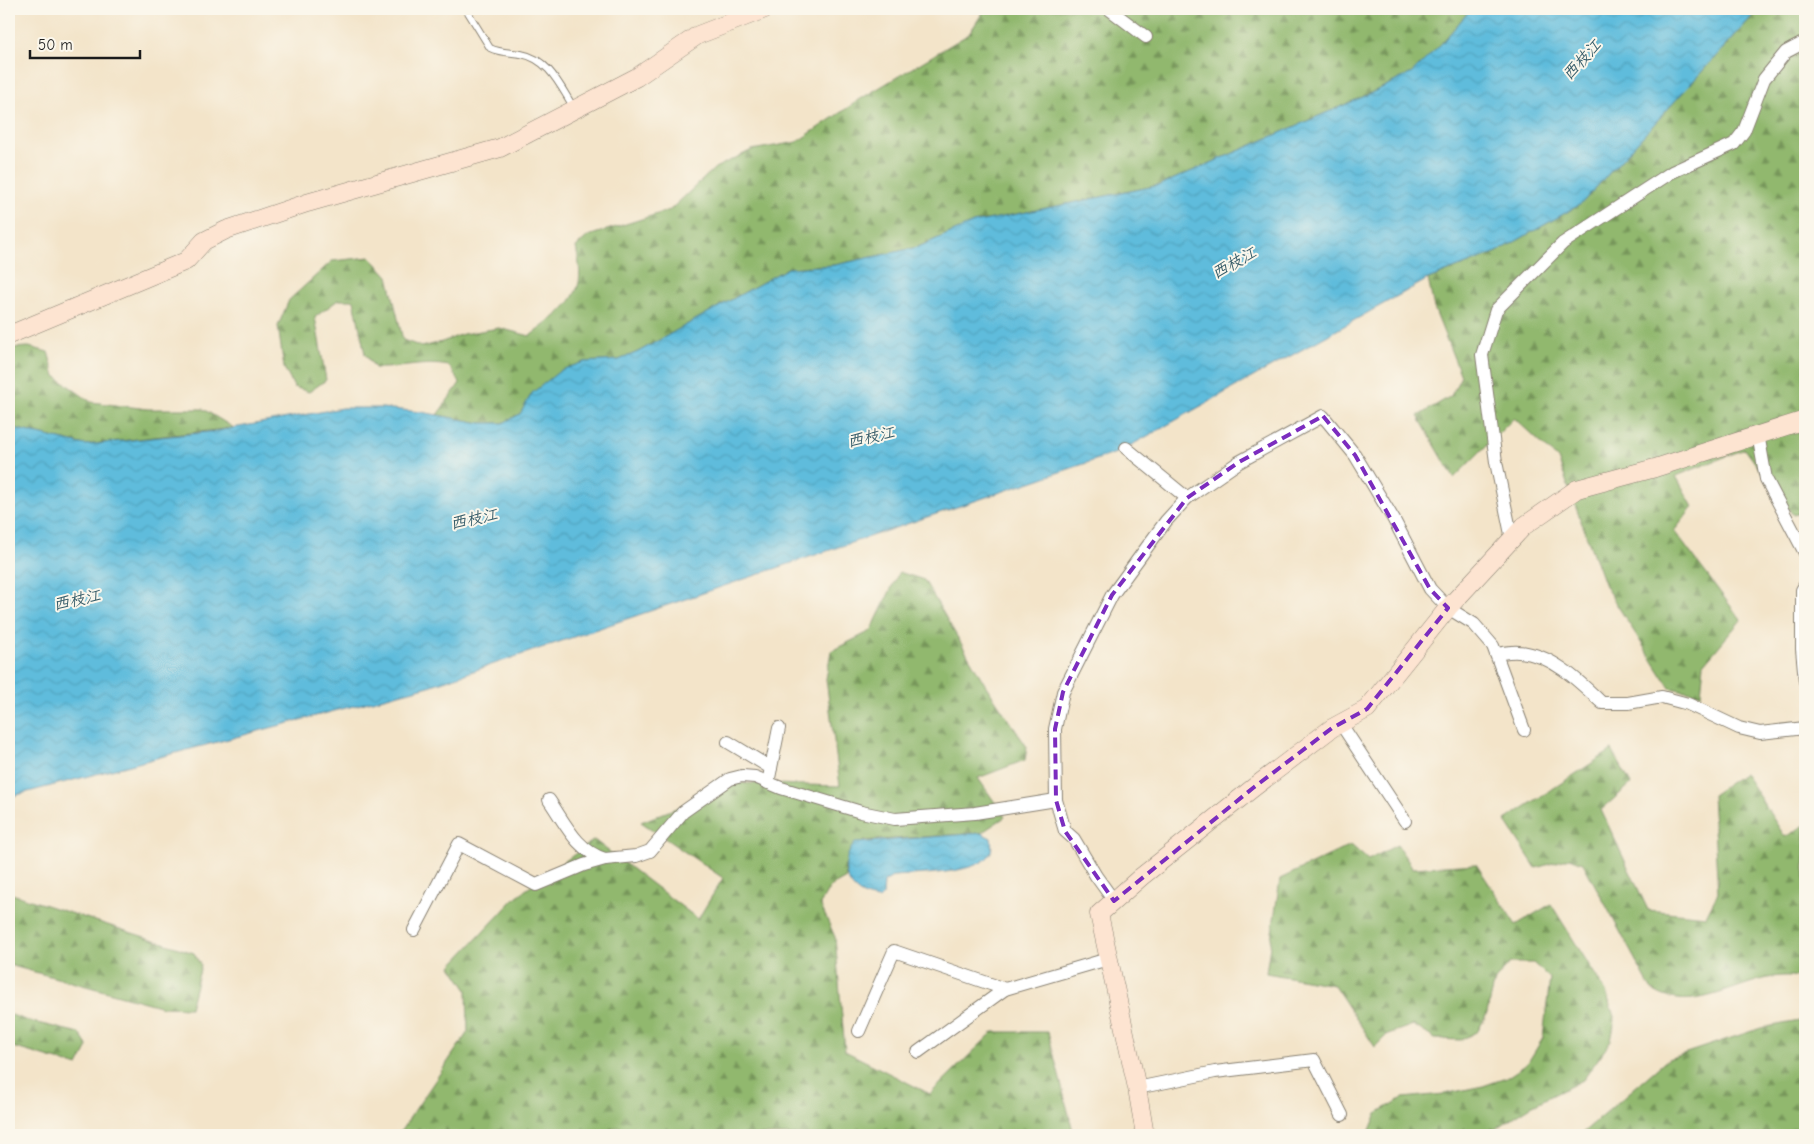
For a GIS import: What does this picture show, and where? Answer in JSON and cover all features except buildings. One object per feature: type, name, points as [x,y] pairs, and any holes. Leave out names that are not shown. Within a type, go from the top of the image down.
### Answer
[{"type":"street","points":[[9,335],[178,265],[186,261],[204,241],[226,230],[307,203],[500,148],[637,77],[698,35],[765,9]]},
{"type":"street","points":[[1109,9],[1146,37]]},
{"type":"street","points":[[1512,539],[1496,462],[1482,355],[1496,310],[1563,243],[1672,172],[1734,144],[1744,131],[1764,79],[1786,52],[1805,42]]},
{"type":"street","points":[[1114,900],[1096,876],[1074,839],[1065,831],[1056,800],[1055,729],[1063,692],[1112,595],[1166,521],[1187,498],[1239,462],[1323,416],[1355,455],[1394,520],[1430,589],[1448,608],[1474,624],[1493,646],[1524,730]]},
{"type":"street","points":[[1145,1135],[1137,1088],[1099,914],[1253,788],[1341,724],[1366,709],[1448,608],[1524,526],[1576,490],[1655,468],[1805,420]]},
{"type":"street","points":[[1758,434],[1766,479],[1805,553]]},
{"type":"street","points":[[1126,448],[1187,498]]},
{"type":"street","points":[[1805,585],[1802,590],[1802,649],[1805,681]]},
{"type":"street","points":[[1496,654],[1521,652],[1547,660],[1573,675],[1602,703],[1628,704],[1662,697],[1688,704],[1739,728],[1760,733],[1805,728]]},
{"type":"street","points":[[1341,724],[1405,822]]},
{"type":"street","points":[[768,783],[779,728]]},
{"type":"street","points":[[728,742],[771,768]]},
{"type":"street","points":[[414,930],[459,844],[536,885],[584,865],[605,859],[636,856],[650,851],[683,812],[730,779],[755,777],[768,783],[861,812],[894,819],[976,813],[1056,800]]},
{"type":"street","points":[[549,800],[580,846],[591,855],[605,859]]},
{"type":"street","points":[[859,1031],[894,951],[1005,989]]},
{"type":"street","points":[[918,1052],[1005,989],[1108,959]]},
{"type":"street","points":[[1137,1088],[1215,1072],[1314,1060],[1342,1115]]},
{"type":"lane","points":[[466,9],[490,48],[529,56],[545,64],[575,109]]},
{"type":"highlighted area","points":[[1323,416],[1355,455],[1430,589],[1448,608],[1367,709],[1332,728],[1253,788],[1114,901],[1065,831],[1056,800],[1055,729],[1063,692],[1112,595],[1187,498],[1239,462]]},
{"type":"green space","points":[[985,9],[1471,9],[1440,45],[1412,73],[1365,96],[1160,185],[973,223],[918,247],[835,265],[788,268],[638,352],[619,360],[584,362],[532,393],[520,415],[503,423],[481,423],[437,415],[460,383],[449,366],[430,364],[375,368],[365,354],[354,300],[338,300],[315,317],[326,380],[309,392],[294,387],[284,368],[278,326],[289,300],[332,261],[370,257],[388,276],[403,340],[422,347],[463,334],[499,328],[530,336],[564,308],[575,294],[580,277],[576,247],[588,236],[670,210],[715,168],[752,150],[797,142],[862,98],[969,34]]},
{"type":"green space","points":[[1759,9],[1805,9],[1805,512],[1793,515],[1745,449],[1676,476],[1693,507],[1674,531],[1741,620],[1704,664],[1701,694],[1670,688],[1605,586],[1558,459],[1514,418],[1454,478],[1418,416],[1451,396],[1461,376],[1434,308],[1428,279],[1497,252],[1581,204]]},
{"type":"green space","points":[[29,347],[48,352],[55,376],[91,402],[148,409],[203,409],[234,428],[85,445],[9,427],[9,348]]},
{"type":"green space","points":[[899,572],[924,580],[986,686],[1027,747],[1025,760],[978,778],[1005,817],[981,833],[864,841],[845,866],[846,878],[830,887],[820,904],[835,937],[845,1051],[930,1094],[993,1032],[1048,1032],[1074,1135],[631,1135],[619,1127],[592,1135],[507,1135],[498,1130],[500,1135],[398,1135],[468,1032],[467,990],[451,966],[516,897],[594,840],[698,919],[723,878],[641,822],[739,783],[840,786],[826,679],[831,651],[871,631]]},
{"type":"green space","points":[[1612,750],[1631,784],[1601,810],[1648,910],[1706,916],[1718,893],[1712,795],[1744,773],[1785,837],[1805,825],[1805,979],[1787,976],[1767,978],[1708,996],[1689,999],[1669,998],[1651,989],[1583,863],[1570,858],[1536,868],[1505,820]]},
{"type":"green space","points":[[1351,845],[1368,860],[1397,845],[1413,868],[1476,864],[1516,925],[1551,904],[1606,992],[1615,1020],[1611,1041],[1583,1080],[1531,1106],[1486,1135],[1368,1135],[1377,1113],[1403,1098],[1444,1094],[1483,1086],[1506,1078],[1527,1064],[1543,1038],[1550,978],[1533,963],[1510,963],[1495,980],[1487,1013],[1478,1031],[1461,1040],[1435,1039],[1413,1025],[1388,1034],[1375,1047],[1334,985],[1266,973],[1280,879]]},
{"type":"green space","points":[[9,893],[194,953],[201,966],[190,1008],[163,1007],[9,965]]},
{"type":"green space","points":[[9,1014],[25,1020],[79,1033],[88,1047],[78,1066],[9,1046]]},
{"type":"green space","points":[[1805,1020],[1805,1135],[1580,1135],[1668,1059],[1761,1028]]},
{"type":"water","name":"西枝江","points":[[1471,9],[1759,9],[1581,204],[1497,252],[1428,279],[1119,452],[429,686],[9,797],[9,427],[85,445],[217,431],[342,408],[382,408],[421,412],[481,423],[503,423],[520,414],[532,393],[561,370],[584,362],[619,360],[638,352],[788,268],[835,265],[918,247],[973,223],[1160,185],[1365,96],[1412,73],[1440,45]]},
{"type":"water","points":[[981,833],[991,838],[991,852],[986,859],[967,868],[929,874],[894,876],[884,882],[883,895],[879,899],[859,893],[848,879],[846,861],[855,843]]}]
